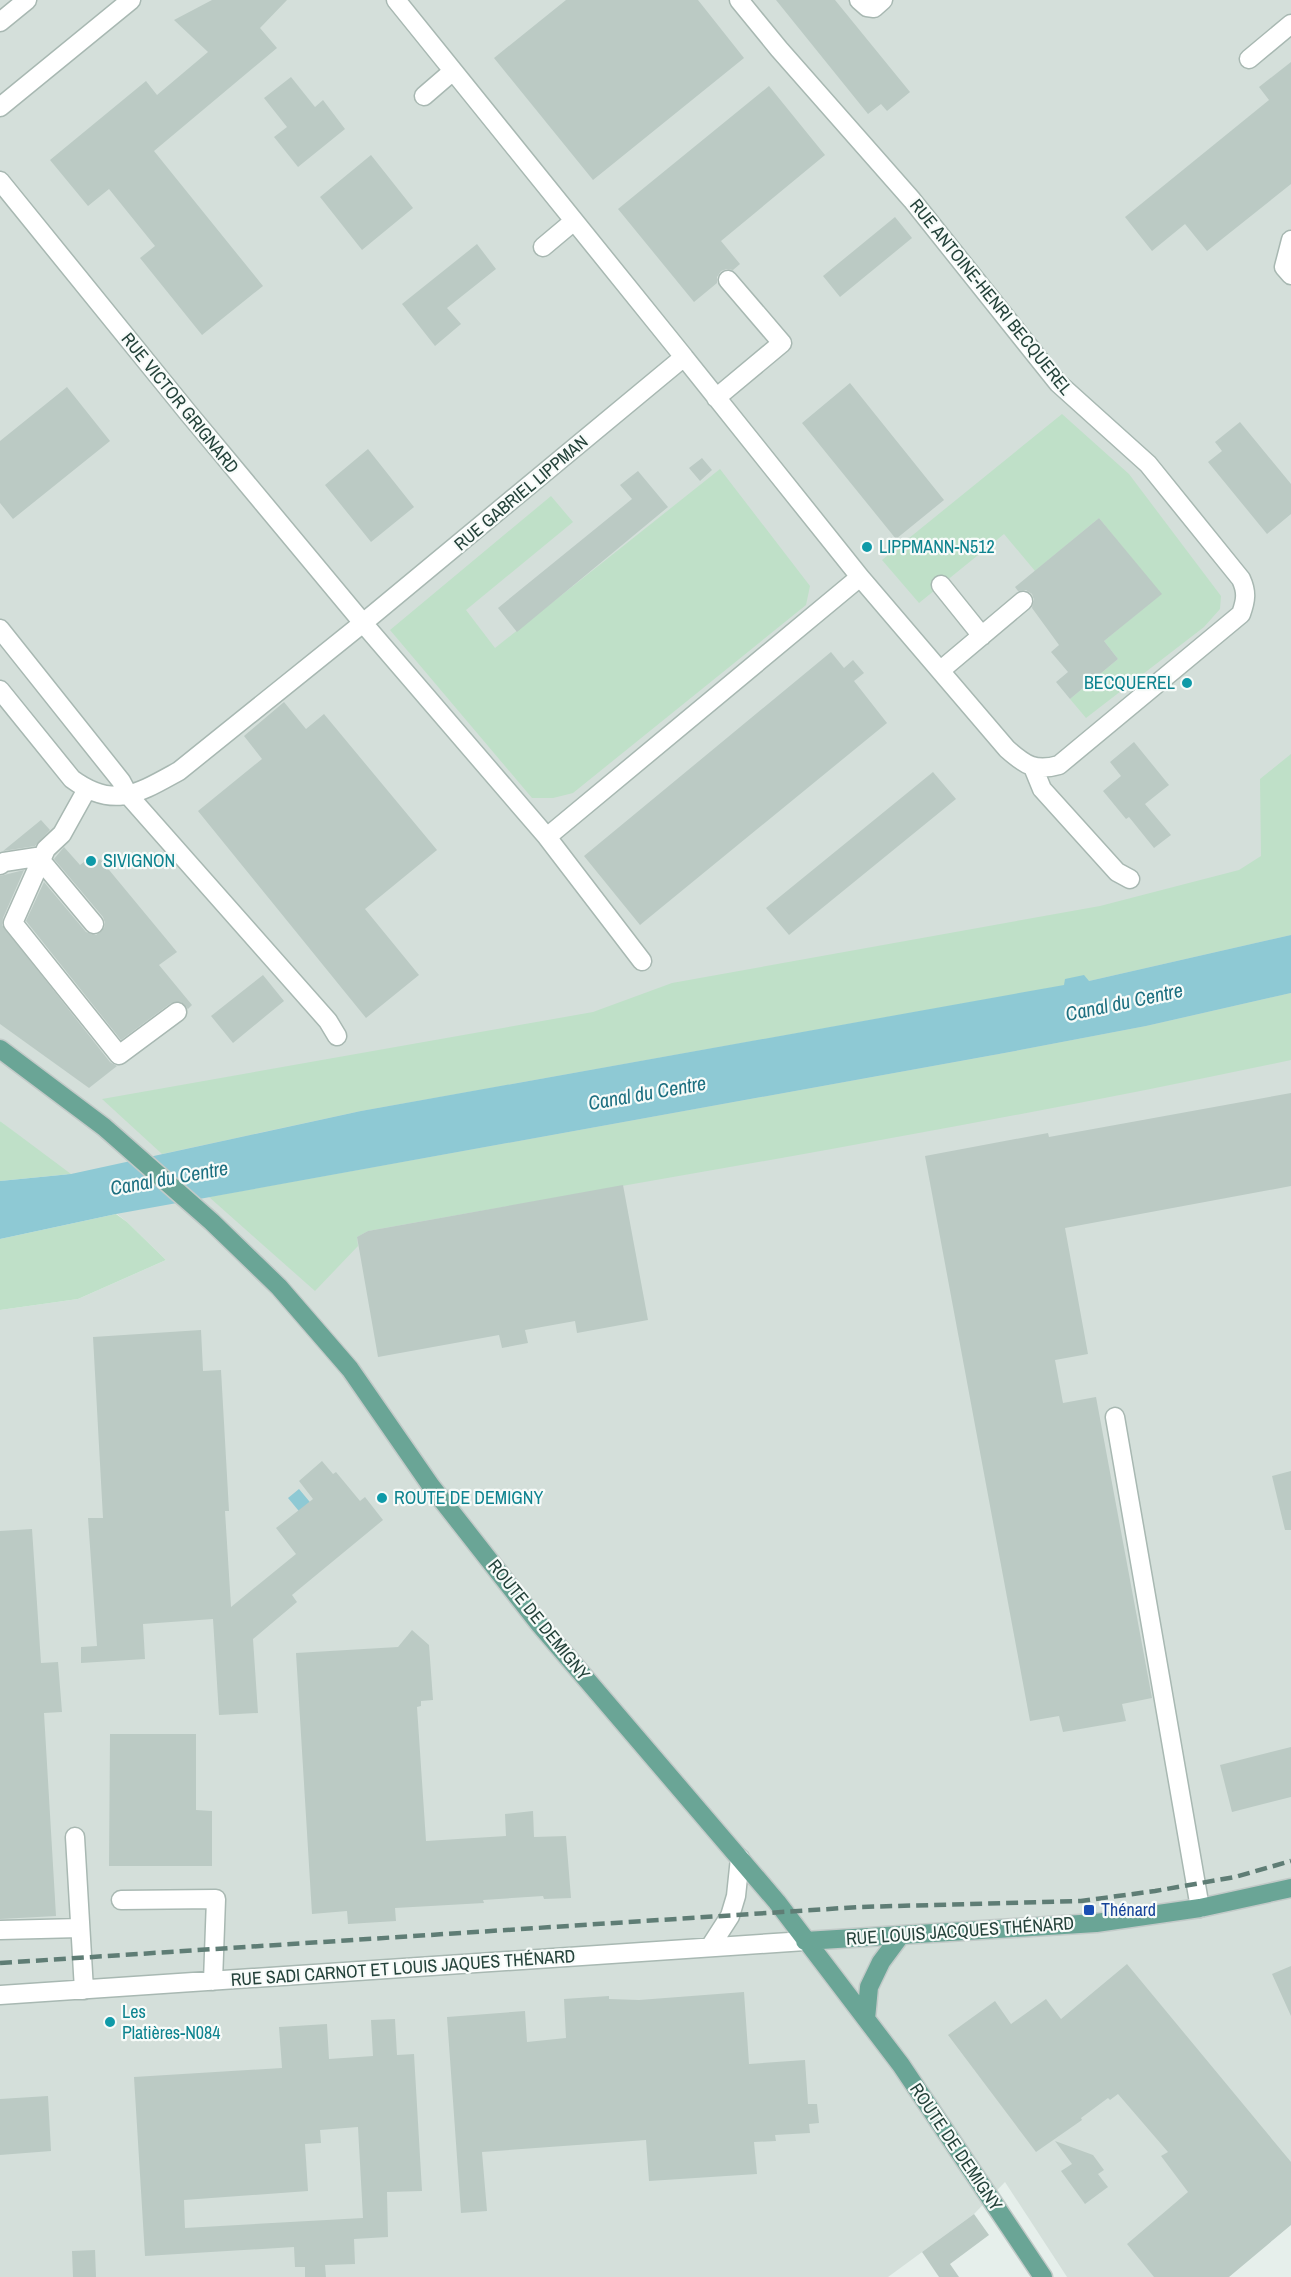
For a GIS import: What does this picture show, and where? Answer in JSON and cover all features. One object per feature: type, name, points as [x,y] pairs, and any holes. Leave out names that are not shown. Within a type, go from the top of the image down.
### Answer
[{"type":"main road","name":"ROUTE DE DEMIGNY","points":[[0,1049],[104,1127],[212,1222],[279,1287],[350,1369],[431,1486],[533,1616],[777,1902],[901,2065],[1043,2277]]},
{"type":"main road","name":"RUE LOUIS JACQUES THÉNARD","points":[[806,1941],[1096,1923],[1200,1908],[1291,1888]]},
{"type":"main road","points":[[866,2019],[869,1987],[881,1962],[901,1935]]},
{"type":"street","points":[[0,22],[27,0]]},
{"type":"street","points":[[0,107],[131,0]]},
{"type":"street","points":[[396,0],[860,576],[1007,749],[1022,762],[1033,767],[1042,789],[1117,872],[1130,879]]},
{"type":"street","name":"RUE ANTOINE-HENRI BECQUEREL","points":[[740,0],[912,200],[1058,383],[1148,464],[1241,579],[1245,589],[1246,600],[1241,614],[1232,623],[1059,765],[1046,769],[1033,767]]},
{"type":"street","points":[[860,0],[867,7],[874,8],[883,0]]},
{"type":"street","points":[[1249,59],[1291,24]]},
{"type":"street","points":[[424,96],[453,71]]},
{"type":"street","name":"RUE VICTOR GRIGNARD","points":[[0,181],[189,414],[363,623],[547,837],[642,961]]},
{"type":"street","points":[[543,247],[574,221]]},
{"type":"street","points":[[1291,240],[1284,267],[1291,275]]},
{"type":"street","points":[[716,398],[782,343],[728,280]]},
{"type":"street","name":"RUE GABRIEL LIPPMAN","points":[[0,690],[72,778],[87,789],[101,795],[129,796],[179,771],[363,623],[684,357]]},
{"type":"street","points":[[547,837],[860,576]]},
{"type":"street","points":[[941,585],[982,636]]},
{"type":"street","points":[[941,670],[1023,601]]},
{"type":"street","points":[[0,629],[121,781],[129,796],[328,1021],[337,1036]]},
{"type":"street","points":[[87,789],[62,834],[46,849],[6,928],[119,1055],[177,1012]]},
{"type":"street","points":[[0,865],[4,862],[41,858]]},
{"type":"street","points":[[41,858],[94,924]]},
{"type":"street","points":[[1115,1417],[1200,1908]]},
{"type":"street","points":[[75,1837],[84,1990]]},
{"type":"street","points":[[710,1947],[730,1916],[736,1896],[740,1858]]},
{"type":"street","points":[[121,1900],[216,1899],[213,1981]]},
{"type":"street","points":[[0,1930],[80,1928]]},
{"type":"street","name":"RUE SADI CARNOT ET LOUIS JAQUES THÉNARD","points":[[0,1995],[806,1941]]},
{"type":"shaded area","points":[[0,0],[1291,0],[1291,2224],[1227,2277],[1067,2277],[1005,2182],[974,2214],[888,2277],[0,2277],[0,1310],[78,1299],[166,1260],[127,1222],[0,1121]]},
{"type":"green space","points":[[1062,414],[1129,474],[1221,596],[1220,609],[1204,627],[1086,718],[1070,699],[1118,659],[1104,641],[1161,594],[1099,518],[1035,571],[1004,534],[919,603],[882,560]]},
{"type":"green space","points":[[720,469],[810,586],[806,605],[573,793],[553,798],[532,798],[390,630],[551,496],[573,522],[466,610],[495,648]]},
{"type":"green space","points":[[1291,754],[1291,935],[1089,981],[361,1111],[162,1154],[102,1099],[593,1012],[672,983],[1100,906],[1239,870],[1261,856],[1260,779]]},
{"type":"green space","points":[[1291,993],[1291,1060],[946,1128],[368,1231],[357,1237],[358,1246],[315,1291],[209,1197],[999,1054],[1146,1026]]},
{"type":"green space","points":[[0,1121],[71,1174],[0,1181]]},
{"type":"green space","points":[[116,1214],[166,1260],[78,1299],[0,1310],[0,1239]]},
{"type":"water","name":"Canal du Centre","points":[[1291,935],[1291,993],[1146,1026],[116,1214],[0,1239],[0,1181],[71,1174],[361,1111],[1064,985],[1065,979],[1084,975],[1089,981]]},
{"type":"water","points":[[299,1489],[319,1513],[308,1522],[288,1498]]},
{"type":"building","points":[[212,0],[287,0],[260,28],[277,48],[154,151],[263,286],[202,335],[140,258],[155,246],[109,189],[88,206],[50,160],[146,81],[157,95],[208,52],[174,20]]},
{"type":"building","points":[[566,0],[698,0],[744,58],[593,180],[494,58]]},
{"type":"building","points":[[776,0],[835,0],[910,92],[887,111],[881,104],[868,114]]},
{"type":"building","points":[[1291,62],[1291,184],[1207,251],[1185,224],[1152,251],[1125,217],[1269,100],[1259,87]]},
{"type":"building","points":[[291,77],[315,107],[323,100],[345,129],[298,167],[274,137],[287,127],[264,98]]},
{"type":"building","points":[[769,86],[825,155],[721,241],[740,264],[733,270],[721,271],[717,277],[717,283],[694,302],[618,209]]},
{"type":"building","points":[[371,155],[413,208],[362,250],[320,197]]},
{"type":"building","points":[[895,217],[912,238],[840,297],[823,276]]},
{"type":"building","points":[[477,244],[496,269],[447,308],[461,324],[435,346],[402,304]]},
{"type":"building","points":[[850,383],[944,500],[896,539],[802,423]]},
{"type":"building","points":[[67,387],[110,441],[13,519],[0,503],[0,441]]},
{"type":"building","points":[[1240,422],[1291,484],[1291,514],[1267,534],[1208,462],[1222,451],[1215,442]]},
{"type":"building","points":[[368,449],[414,507],[371,542],[325,485]]},
{"type":"building","points":[[702,458],[712,470],[700,481],[689,468]]},
{"type":"building","points":[[638,471],[668,507],[517,632],[498,608],[632,499],[620,485]]},
{"type":"building","points":[[1099,518],[1162,594],[1104,641],[1118,659],[1070,699],[1056,682],[1068,672],[1051,652],[1059,645],[1032,608],[1034,600],[1032,594],[1026,590],[1018,591],[1015,587]]},
{"type":"building","points":[[831,652],[844,668],[853,660],[864,673],[854,681],[887,723],[640,925],[584,856]]},
{"type":"building","points":[[284,702],[306,729],[324,714],[437,850],[365,909],[419,975],[366,1018],[198,811],[262,759],[244,736]]},
{"type":"building","points":[[1134,742],[1169,785],[1145,804],[1171,835],[1154,848],[1129,817],[1126,819],[1103,791],[1121,776],[1110,762]]},
{"type":"building","points":[[933,772],[956,799],[789,935],[766,908]]},
{"type":"building","points":[[41,820],[50,830],[35,846],[3,851]]},
{"type":"building","points":[[64,847],[80,865],[93,855],[98,861],[100,859],[177,952],[159,965],[192,1005],[188,1009],[181,1002],[171,1003],[121,1040],[26,921],[44,882],[86,932],[96,935],[104,928],[103,917],[54,859]]},
{"type":"building","points":[[24,870],[2,925],[110,1062],[117,1066],[89,1088],[0,1024],[0,876]]},
{"type":"building","points":[[263,975],[284,1001],[233,1043],[211,1016]]},
{"type":"building","points":[[1291,1093],[1291,1186],[1065,1228],[1088,1354],[1055,1360],[1063,1403],[1096,1397],[1152,1698],[1122,1704],[1126,1721],[1063,1732],[1059,1716],[1030,1721],[925,1156],[1048,1133],[1049,1137]]},
{"type":"building","points":[[623,1185],[648,1320],[577,1333],[575,1321],[525,1330],[528,1343],[502,1348],[499,1335],[378,1357],[357,1237],[368,1231]]},
{"type":"building","points":[[201,1330],[203,1371],[221,1370],[229,1511],[225,1511],[231,1607],[296,1554],[276,1528],[313,1499],[299,1481],[322,1461],[333,1474],[336,1472],[360,1501],[365,1497],[383,1520],[292,1595],[297,1602],[253,1639],[258,1713],[219,1715],[213,1619],[143,1624],[145,1659],[81,1663],[81,1647],[97,1646],[88,1518],[103,1518],[93,1337]]},
{"type":"building","points":[[1291,1471],[1291,1530],[1285,1530],[1272,1476]]},
{"type":"building","points":[[32,1529],[41,1663],[58,1662],[62,1712],[44,1713],[56,1916],[0,1919],[0,1531]]},
{"type":"building","points":[[412,1630],[429,1645],[433,1700],[421,1701],[421,1706],[417,1707],[426,1841],[506,1836],[505,1814],[533,1811],[534,1837],[566,1836],[571,1898],[544,1899],[543,1896],[483,1900],[484,1903],[395,1908],[396,1921],[348,1924],[347,1911],[312,1914],[296,1653],[398,1647]]},
{"type":"building","points":[[110,1734],[196,1734],[196,1810],[212,1811],[212,1866],[109,1866]]},
{"type":"building","points":[[1291,1747],[1291,1797],[1232,1812],[1220,1765]]},
{"type":"building","points":[[1127,1964],[1291,2162],[1291,2225],[1229,2277],[1154,2277],[1127,2244],[1188,2192],[1161,2156],[1168,2152],[1118,2094],[1110,2100],[1108,2098],[1081,2118],[1082,2120],[1036,2152],[948,2035],[995,2001],[1011,2024],[1046,1999],[1061,2019]]},
{"type":"building","points":[[1291,1966],[1291,2016],[1272,1974]]},
{"type":"building","points":[[744,1992],[749,2064],[805,2060],[808,2104],[817,2104],[819,2123],[809,2124],[810,2133],[775,2135],[776,2141],[754,2142],[757,2174],[649,2181],[646,2140],[482,2152],[487,2211],[461,2213],[447,2017],[525,2011],[527,2042],[566,2038],[564,1999],[609,1996],[609,1999],[639,2000]]},
{"type":"building","points":[[395,2019],[397,2055],[414,2054],[422,2191],[387,2192],[388,2237],[354,2239],[355,2264],[325,2265],[326,2277],[305,2277],[305,2267],[295,2267],[294,2247],[145,2256],[134,2077],[282,2068],[279,2027],[327,2024],[329,2059],[373,2056],[371,2020]],"holes":[[[358,2127],[363,2218],[185,2228],[184,2200],[308,2191],[305,2144],[321,2143],[320,2130]]]},
{"type":"building","points":[[48,2096],[51,2151],[0,2155],[0,2099]]},
{"type":"building","points":[[1055,2141],[1093,2155],[1104,2170],[1098,2174],[1108,2187],[1085,2204],[1061,2171],[1072,2164]]},
{"type":"building","points":[[974,2214],[989,2235],[950,2264],[959,2277],[939,2277],[922,2252]]},
{"type":"building","points":[[95,2250],[96,2277],[73,2277],[72,2251]]},
{"type":"railway","points":[[0,1963],[859,1907],[1081,1901],[1235,1877],[1291,1861]]},
{"type":"place","name":"LIPPMANN-N512","points":[[867,547]]},
{"type":"place","name":"BECQUEREL","points":[[1187,683]]},
{"type":"place","name":"SIVIGNON","points":[[91,861]]},
{"type":"place","name":"ROUTE DE DEMIGNY","points":[[382,1498]]},
{"type":"place","name":"Thénard","points":[[1089,1910]]},
{"type":"place","name":"Les Platières-N084","points":[[110,2022]]}]
